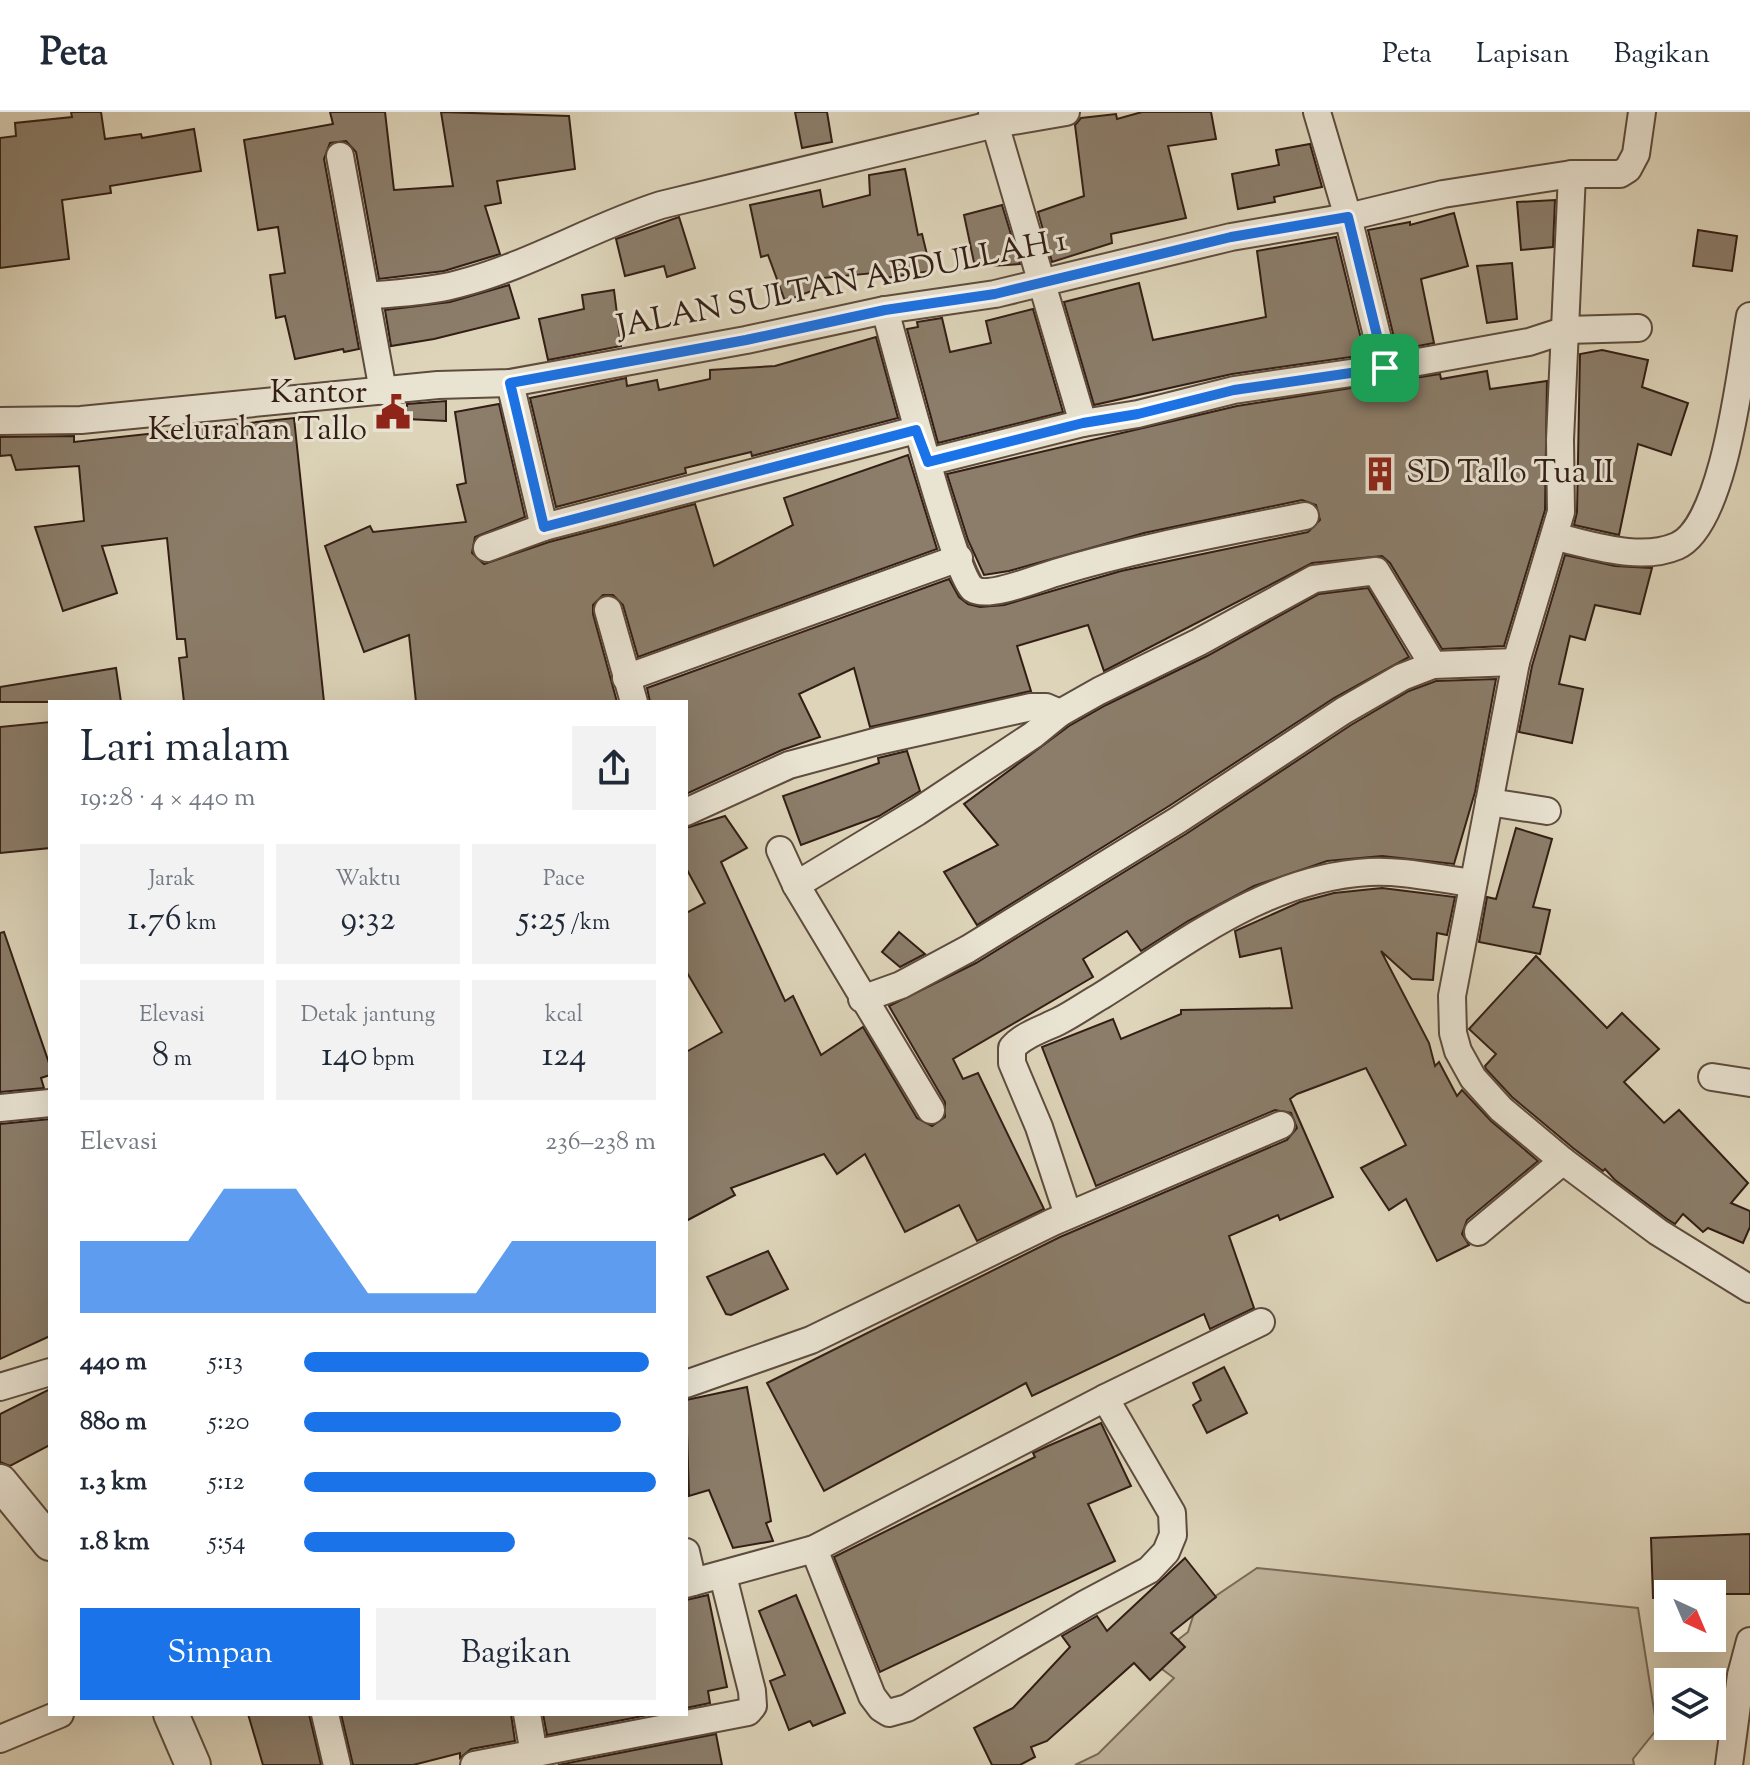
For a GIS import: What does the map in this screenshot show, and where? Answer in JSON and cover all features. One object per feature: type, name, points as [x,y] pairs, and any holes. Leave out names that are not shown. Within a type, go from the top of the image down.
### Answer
[{"type":"street","points":[[366,296],[457,285],[509,268],[617,219],[661,205],[994,118],[1066,112]]},
{"type":"street","points":[[1317,112],[1348,217],[1385,368]]},
{"type":"street","name":"JALAN SULTAN ABDULLAH 1","points":[[0,421],[94,419],[438,385],[510,383],[746,340],[885,310],[995,294],[1231,237],[1348,217],[1443,194],[1572,174],[1613,176],[1628,169],[1636,154],[1642,112]]},
{"type":"street","points":[[994,118],[1083,423]]},
{"type":"street","points":[[340,156],[383,391]]},
{"type":"street","points":[[1572,174],[1560,440],[1561,512],[1516,662],[1452,996],[1453,1033],[1458,1051],[1473,1078],[1501,1109],[1563,1161],[1658,1232],[1750,1289]]},
{"type":"street","points":[[885,310],[916,430],[970,587],[989,592],[1095,560],[1305,516]]},
{"type":"street","points":[[1556,537],[1648,553],[1680,545],[1693,535],[1708,512],[1725,455],[1750,316]]},
{"type":"street","points":[[928,462],[1083,423],[1138,414],[1234,390],[1385,368],[1529,342],[1566,330],[1638,328]]},
{"type":"street","points":[[510,383],[544,527]]},
{"type":"street","points":[[487,548],[544,527],[916,430]]},
{"type":"street","points":[[608,610],[630,690],[959,558]]},
{"type":"street","points":[[796,885],[917,812],[1033,735],[1060,713],[1199,642],[1262,605],[1323,576],[1376,571],[1433,665]]},
{"type":"street","points":[[862,999],[901,985],[968,949],[1178,820],[1343,711],[1402,677],[1433,665],[1516,662]]},
{"type":"street","points":[[688,811],[789,765],[848,749],[1031,707],[1046,707],[1060,713]]},
{"type":"street","points":[[1489,802],[1547,811]]},
{"type":"street","points":[[780,850],[796,885],[862,999],[931,1110]]},
{"type":"street","points":[[1068,1215],[1039,1127],[1012,1063],[1012,1048],[1018,1041],[1062,1019],[1245,905],[1292,888],[1344,875],[1373,872],[1473,883]]},
{"type":"street","points":[[1712,1077],[1750,1083]]},
{"type":"street","points":[[0,1108],[48,1103]]},
{"type":"street","points":[[688,1383],[811,1340],[1068,1215],[1281,1125]]},
{"type":"street","points":[[1478,1232],[1563,1161]]},
{"type":"street","points":[[689,1583],[814,1549],[1105,1398],[1261,1322]]},
{"type":"street","points":[[0,1387],[48,1373]]},
{"type":"street","points":[[814,1549],[872,1696],[889,1713],[907,1708],[1149,1570],[1166,1552],[1173,1535],[1172,1513],[1105,1398]]},
{"type":"street","points":[[0,1482],[48,1538]]},
{"type":"street","points":[[474,1765],[742,1715],[750,1710],[754,1700],[723,1576]]},
{"type":"street","points":[[1736,1761],[1741,1675],[1750,1641]]},
{"type":"street","points":[[0,1739],[55,1716]]},
{"type":"street","points":[[179,1716],[193,1765]]},
{"type":"street","points":[[325,1716],[337,1765]]},
{"type":"street","points":[[527,1716],[534,1754]]},
{"type":"shaded area","points":[[1257,1568],[1638,1608],[1654,1710],[1654,1733],[1633,1759],[1634,1765],[1075,1765],[1098,1754],[1174,1678],[1151,1661],[1188,1632],[1195,1610]]},
{"type":"building","points":[[71,112],[101,112],[105,139],[141,134],[142,138],[194,129],[201,171],[110,186],[111,193],[62,200],[69,259],[0,268],[0,138],[16,136],[15,123],[72,117]]},
{"type":"building","points":[[330,112],[385,112],[394,190],[453,186],[441,112],[569,116],[575,169],[497,181],[501,203],[485,206],[500,254],[444,271],[379,279],[356,152],[346,141],[330,143],[324,159],[359,349],[344,352],[343,349],[295,359],[285,316],[276,318],[270,275],[285,273],[278,227],[258,230],[244,140],[333,124]]},
{"type":"building","points":[[795,112],[827,112],[832,142],[802,148]]},
{"type":"building","points":[[1142,112],[1211,112],[1216,139],[1168,146],[1186,218],[1111,234],[1112,243],[1052,262],[1038,212],[1084,196],[1075,125],[1081,118],[1116,114],[1117,119]]},
{"type":"building","points":[[1310,144],[1322,187],[1274,197],[1275,202],[1238,209],[1232,174],[1279,165],[1276,150]]},
{"type":"building","points":[[905,169],[918,235],[922,234],[931,271],[885,278],[884,272],[822,278],[825,286],[785,301],[768,255],[761,257],[750,205],[820,190],[823,207],[870,195],[869,175]]},
{"type":"building","points":[[1555,200],[1553,247],[1521,250],[1517,202]]},
{"type":"building","points":[[1002,205],[1020,264],[975,267],[964,215]]},
{"type":"building","points":[[1454,213],[1468,266],[1421,279],[1434,343],[1397,350],[1368,230],[1410,222],[1410,225]]},
{"type":"building","points":[[679,217],[695,268],[667,277],[664,266],[625,276],[616,239]]},
{"type":"building","points":[[1698,230],[1737,236],[1732,271],[1693,266]]},
{"type":"building","points":[[1336,237],[1365,355],[1232,374],[1094,405],[1064,302],[1139,283],[1153,340],[1266,317],[1257,251]]},
{"type":"building","points":[[1512,263],[1517,319],[1487,323],[1477,266]]},
{"type":"building","points":[[509,285],[519,318],[391,346],[385,310],[450,302]]},
{"type":"building","points":[[614,290],[621,346],[548,360],[539,319],[584,309],[582,295]]},
{"type":"building","points":[[1033,309],[1063,412],[938,443],[907,329],[918,327],[917,322],[942,318],[950,352],[991,343],[986,321]]},
{"type":"building","points":[[876,337],[898,418],[752,456],[751,452],[685,468],[686,473],[556,507],[530,398],[626,378],[627,386],[657,380],[659,390],[710,379],[710,370],[775,366]]},
{"type":"building","points":[[1602,350],[1648,360],[1642,387],[1688,403],[1671,455],[1638,444],[1619,535],[1574,525],[1577,512],[1580,354]]},
{"type":"building","points":[[1487,371],[1490,389],[1547,381],[1545,510],[1504,646],[1442,649],[1390,563],[1382,556],[1312,563],[1104,671],[1088,625],[1017,646],[1031,691],[870,727],[854,668],[799,694],[820,737],[782,750],[688,793],[688,700],[650,700],[647,688],[949,579],[959,597],[968,604],[980,607],[1004,605],[1121,571],[1308,532],[1320,520],[1316,505],[1302,500],[1144,533],[1009,571],[984,575],[968,540],[947,474],[1237,406],[1440,374],[1441,379]]},
{"type":"building","points":[[446,401],[446,421],[407,419],[407,404]]},
{"type":"building","points":[[499,404],[525,517],[475,537],[472,553],[484,564],[549,542],[695,504],[714,566],[793,525],[784,498],[908,455],[937,549],[638,657],[623,605],[613,595],[603,595],[593,605],[593,614],[616,700],[416,700],[409,635],[364,652],[325,546],[370,526],[373,532],[466,522],[457,485],[466,483],[455,412]]},
{"type":"building","points":[[294,418],[324,700],[184,700],[179,658],[187,657],[185,639],[177,639],[167,538],[102,546],[117,593],[63,611],[35,527],[84,521],[79,466],[16,470],[11,455],[0,456],[0,437],[74,436],[74,442]]},
{"type":"building","points":[[1565,555],[1615,566],[1652,568],[1640,614],[1595,605],[1585,640],[1570,636],[1559,684],[1583,689],[1572,743],[1519,732],[1532,666]]},
{"type":"building","points":[[1368,588],[1409,657],[1334,698],[1169,806],[977,925],[944,872],[998,845],[964,804],[1069,726],[1106,705],[1207,656],[1319,594]]},
{"type":"building","points":[[116,668],[121,700],[0,702],[0,687]]},
{"type":"building","points":[[1496,679],[1475,792],[1454,864],[1382,856],[1327,861],[1254,886],[1188,921],[1141,951],[1127,931],[1083,959],[1093,977],[953,1059],[963,1079],[978,1073],[1044,1209],[977,1241],[959,1205],[905,1232],[865,1154],[837,1174],[824,1154],[731,1188],[735,1195],[688,1220],[688,1051],[722,1032],[688,974],[688,912],[705,903],[688,872],[688,827],[725,816],[747,848],[721,862],[785,1001],[793,996],[821,1055],[863,1027],[917,1118],[932,1126],[945,1117],[945,1102],[889,1006],[976,963],[1186,834],[1351,725],[1409,691],[1436,681]]},
{"type":"building","points":[[48,722],[48,848],[0,853],[0,727]]},
{"type":"building","points":[[907,751],[920,791],[879,816],[801,845],[783,796],[879,763],[878,758]]},
{"type":"building","points":[[1516,828],[1552,839],[1533,907],[1550,910],[1540,954],[1479,942],[1487,897],[1496,899]]},
{"type":"building","points":[[1382,888],[1455,897],[1447,935],[1437,933],[1433,980],[1412,979],[1381,951],[1429,1043],[1435,1066],[1439,1062],[1457,1096],[1462,1090],[1491,1121],[1538,1161],[1467,1220],[1462,1234],[1469,1245],[1437,1261],[1406,1199],[1389,1210],[1361,1168],[1406,1145],[1366,1068],[1297,1094],[1290,1099],[1333,1197],[1280,1220],[1278,1215],[1229,1236],[1254,1308],[1210,1329],[1204,1314],[1032,1396],[1026,1383],[824,1491],[767,1383],[1060,1237],[1287,1140],[1297,1128],[1291,1113],[1275,1110],[1096,1186],[1042,1047],[1113,1019],[1121,1039],[1181,1014],[1181,1010],[1292,1008],[1281,948],[1240,957],[1235,931],[1300,902],[1334,893]]},
{"type":"building","points":[[4,932],[48,1060],[48,1076],[41,1078],[44,1088],[0,1092],[0,933]]},
{"type":"building","points":[[899,932],[925,954],[900,967],[882,952]]},
{"type":"building","points":[[1536,956],[1607,1028],[1622,1013],[1659,1049],[1624,1082],[1664,1123],[1679,1110],[1748,1183],[1731,1203],[1750,1211],[1750,1227],[1743,1243],[1708,1228],[1703,1232],[1683,1214],[1675,1224],[1667,1219],[1605,1169],[1603,1171],[1573,1148],[1512,1097],[1486,1069],[1485,1066],[1496,1054],[1469,1029]]},
{"type":"building","points":[[48,1119],[48,1337],[0,1359],[0,1124]]},
{"type":"building","points":[[768,1251],[788,1289],[731,1315],[726,1314],[707,1277]]},
{"type":"building","points":[[1224,1367],[1247,1413],[1207,1433],[1193,1405],[1201,1400],[1193,1383]]},
{"type":"building","points":[[747,1387],[771,1521],[766,1523],[773,1541],[733,1548],[709,1490],[689,1496],[688,1400]]},
{"type":"building","points":[[48,1390],[48,1446],[10,1466],[0,1462],[0,1414]]},
{"type":"building","points":[[1101,1423],[1131,1486],[1088,1504],[1115,1561],[880,1672],[834,1557],[1035,1457],[1033,1453]]},
{"type":"building","points":[[1750,1534],[1750,1594],[1726,1594],[1726,1580],[1654,1580],[1653,1598],[1651,1538]]},
{"type":"building","points":[[1185,1558],[1216,1597],[1171,1633],[1185,1647],[1150,1680],[1134,1663],[1047,1741],[1031,1747],[1035,1757],[1020,1765],[992,1765],[974,1728],[1013,1708],[1070,1647],[1062,1636],[1097,1616],[1107,1631]]},
{"type":"building","points":[[708,1595],[727,1687],[708,1691],[710,1703],[688,1708],[688,1600]]},
{"type":"building","points":[[796,1595],[845,1713],[813,1726],[810,1721],[789,1730],[770,1681],[785,1675],[759,1611]]},
{"type":"building","points":[[249,1716],[309,1716],[321,1765],[263,1765]]},
{"type":"building","points":[[341,1716],[511,1716],[515,1741],[471,1749],[460,1758],[460,1753],[413,1765],[353,1765]]},
{"type":"building","points":[[543,1716],[643,1716],[547,1735]]},
{"type":"building","points":[[716,1734],[722,1765],[558,1765]]},
{"type":"place","name":"Kantor Kelurahan Tallo","points":[[393,412]]},
{"type":"place","name":"SD Tallo Tua II","points":[[1380,474]]},
{"type":"route","points":[[1348,217],[1385,368],[1234,390],[1138,414],[1083,423],[928,462],[916,430],[544,527],[510,383],[746,340],[885,310],[995,294],[1231,237],[1348,217]]}]
